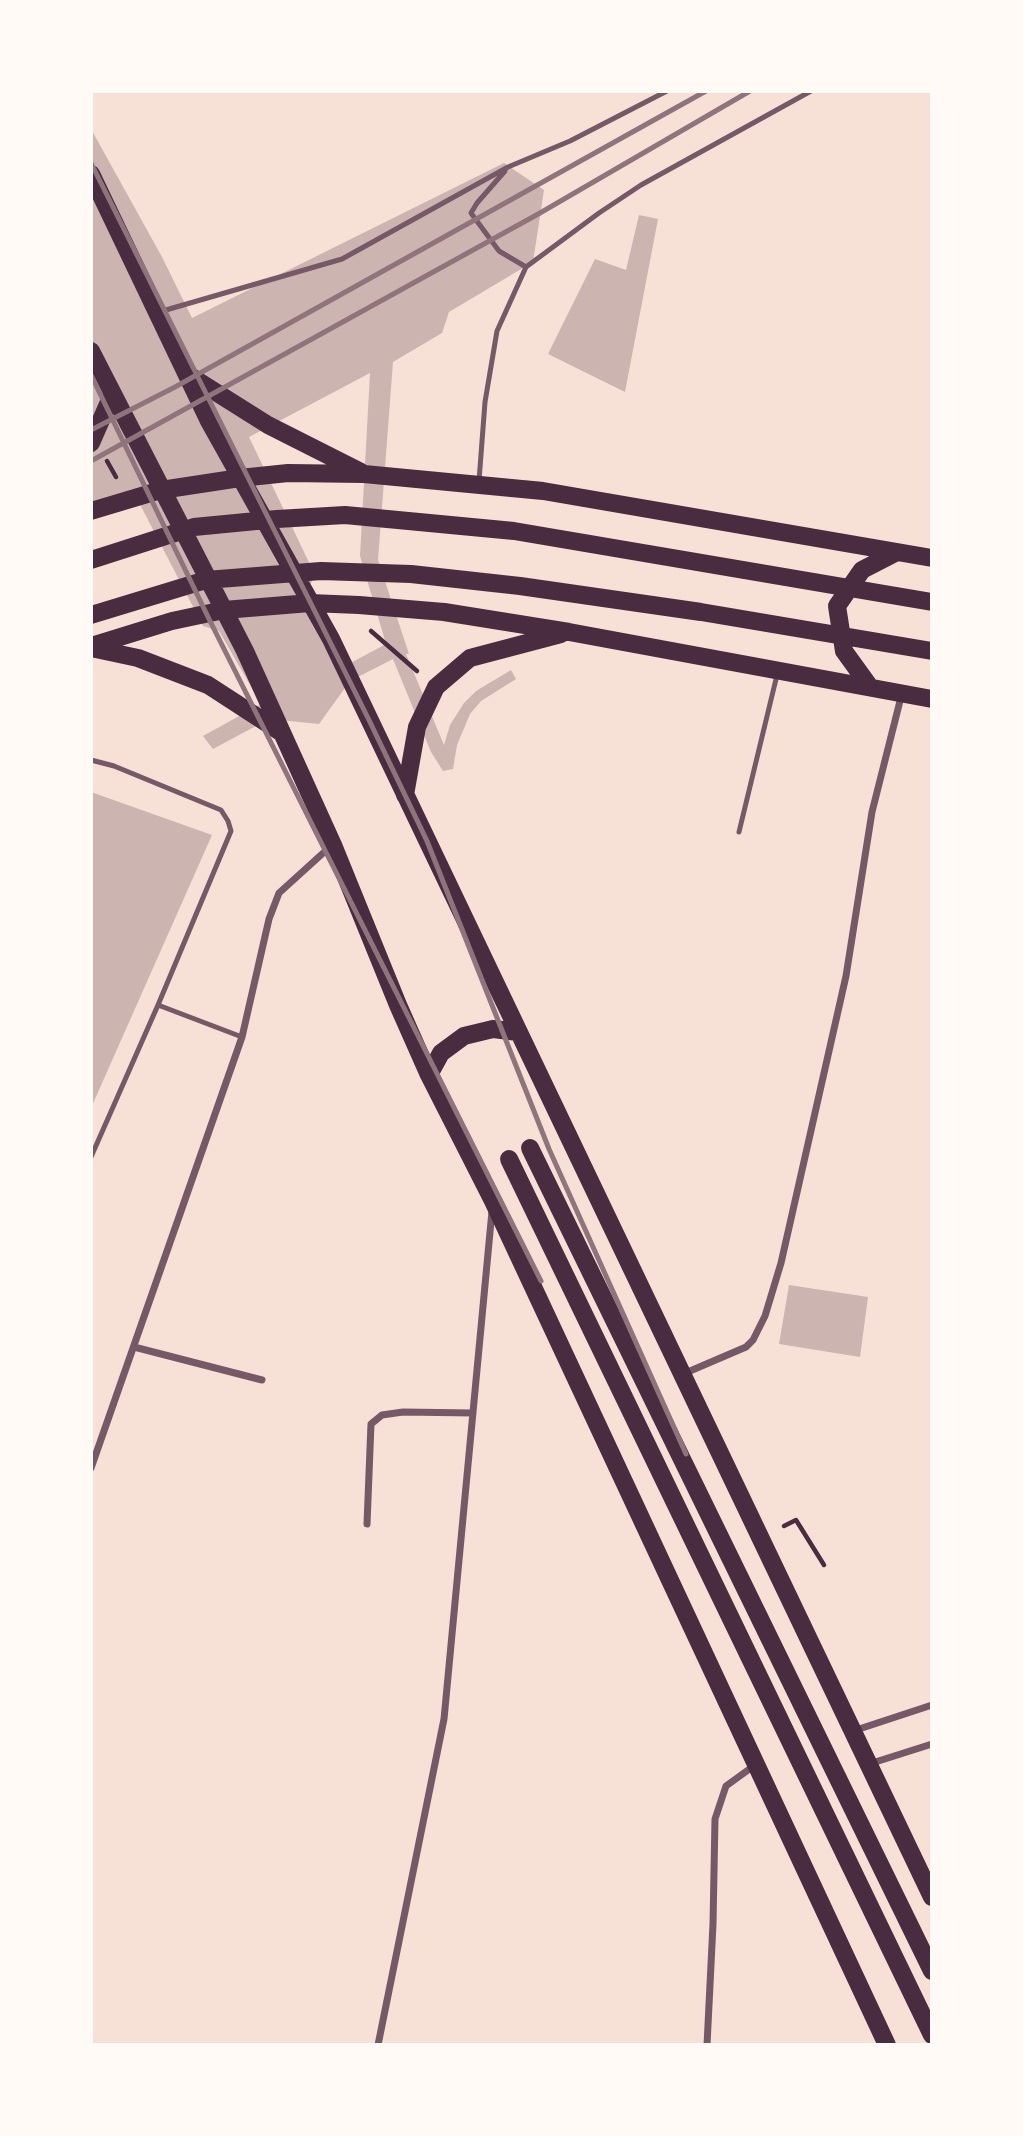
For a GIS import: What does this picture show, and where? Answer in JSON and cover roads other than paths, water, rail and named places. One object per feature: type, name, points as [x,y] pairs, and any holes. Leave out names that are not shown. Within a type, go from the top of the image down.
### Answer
[{"type":"main road","points":[[91,174],[156,313],[240,478],[331,639],[932,1897]]},
{"type":"main road","points":[[91,351],[245,651],[333,845],[429,1075],[493,1201],[887,2045]]},
{"type":"main road","points":[[187,374],[268,425],[364,474]]},
{"type":"main road","points":[[91,443],[112,395]]},
{"type":"main road","points":[[91,510],[161,490],[240,478],[288,473],[364,474],[543,491],[932,558]]},
{"type":"main road","points":[[91,560],[194,527],[345,515],[514,531],[932,602]]},
{"type":"main road","points":[[870,687],[844,651],[837,606],[862,570],[897,552]]},
{"type":"main road","points":[[91,615],[206,580],[321,571],[411,574],[662,606],[932,651]]},
{"type":"main road","points":[[91,647],[172,621],[224,610],[310,603],[444,612],[569,632],[932,699]]},
{"type":"main road","points":[[405,795],[416,727],[436,687],[470,657],[569,632]]},
{"type":"main road","points":[[91,647],[138,657],[208,685],[282,733]]},
{"type":"main road","points":[[429,1075],[441,1053],[464,1036],[493,1029],[517,1032]]},
{"type":"main road","points":[[530,1148],[932,1970]]},
{"type":"main road","points":[[509,1159],[932,2035]]},
{"type":"street","points":[[682,1374],[746,1347],[753,1340],[765,1316],[781,1263],[846,976],[872,812],[902,693]]},
{"type":"street","points":[[91,1468],[242,1037],[269,919],[279,893],[333,845]]},
{"type":"street","points":[[378,2045],[444,1719],[493,1201]]},
{"type":"street","points":[[134,1347],[262,1380]]},
{"type":"street","points":[[367,1524],[371,1424],[382,1415],[402,1412],[473,1413]]},
{"type":"street","points":[[853,1731],[932,1705]]},
{"type":"street","points":[[868,1764],[932,1744]]},
{"type":"street","points":[[707,2045],[715,1819],[726,1786],[755,1765]]},
{"type":"lane","points":[[156,313],[342,259],[508,167],[570,142],[667,91]]},
{"type":"lane","points":[[478,485],[485,402],[497,331],[526,267],[599,213],[641,186],[811,91]]},
{"type":"lane","points":[[508,167],[471,213],[499,251],[526,267]]},
{"type":"lane","points":[[739,832],[778,670]]},
{"type":"lane","points":[[91,760],[114,766],[221,810],[230,826],[230,835],[91,1157]]},
{"type":"lane","points":[[158,1005],[242,1037]]},
{"type":"railway","points":[[91,430],[175,387],[706,91]]},
{"type":"railway","points":[[91,461],[540,213],[750,91]]},
{"type":"railway","points":[[91,163],[427,841],[549,1149],[686,1454]]},
{"type":"railway","points":[[91,375],[210,621],[541,1281]]}]
